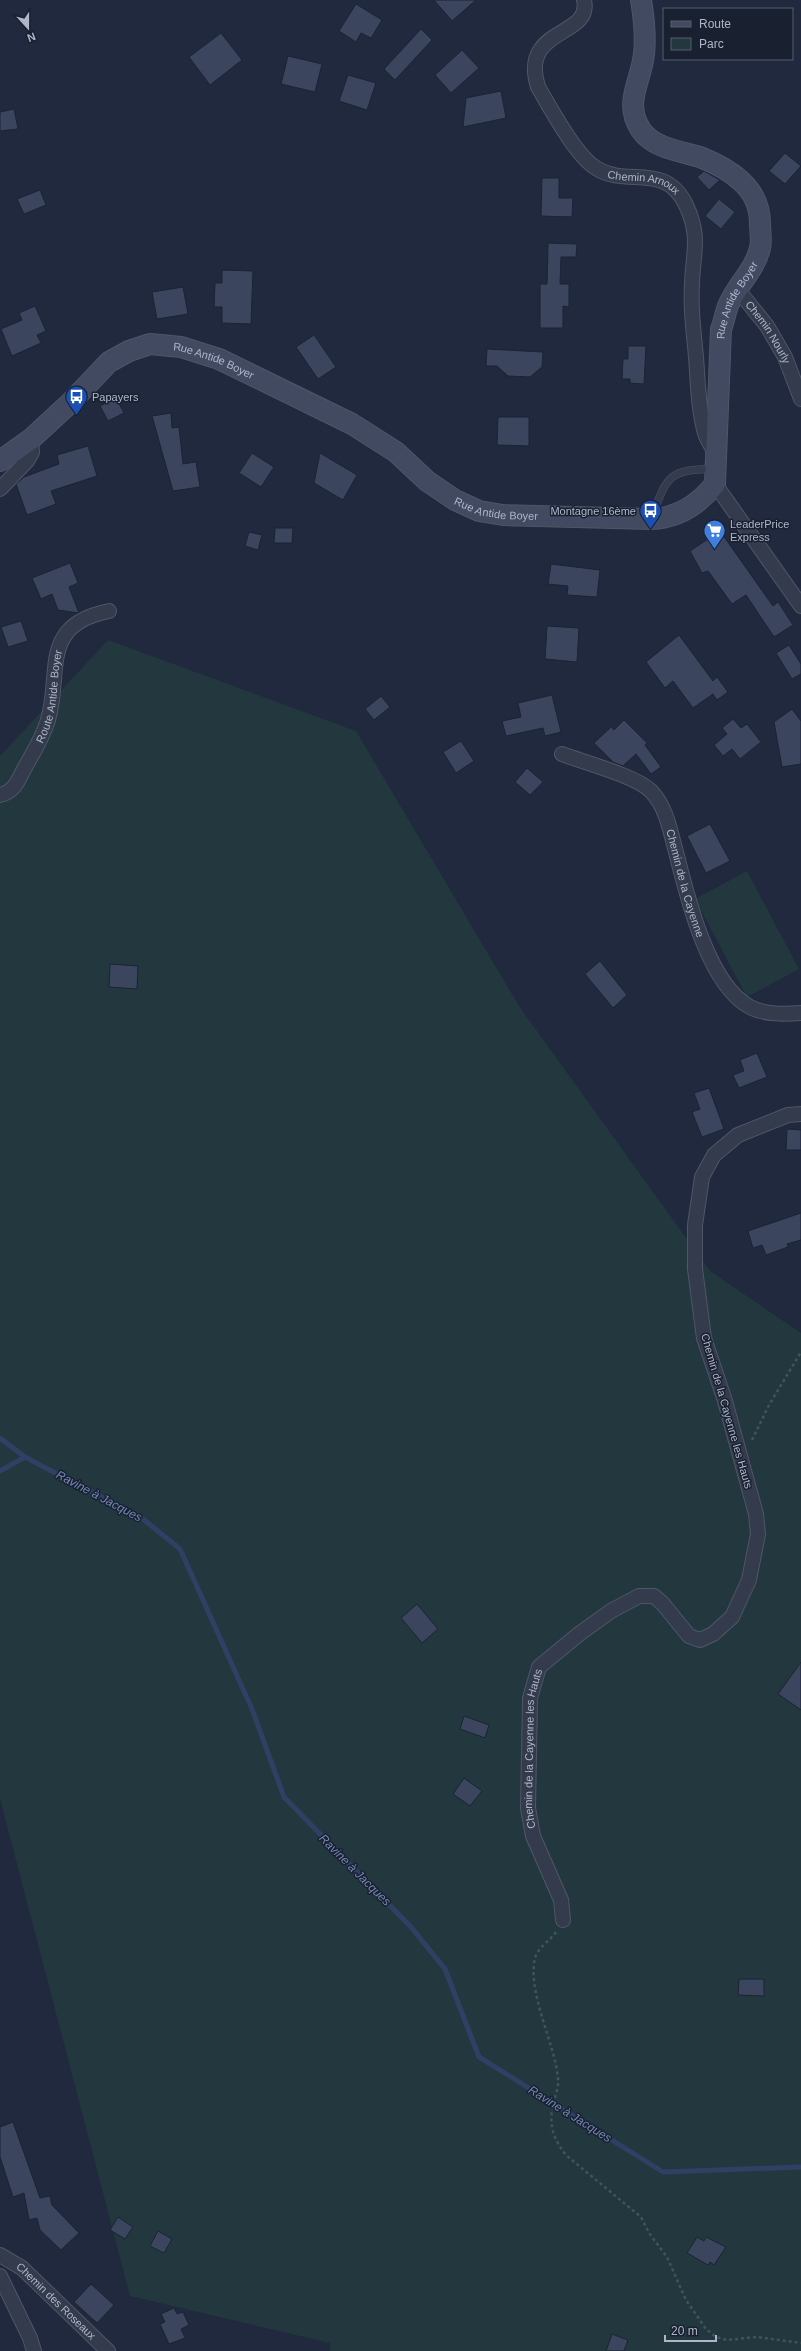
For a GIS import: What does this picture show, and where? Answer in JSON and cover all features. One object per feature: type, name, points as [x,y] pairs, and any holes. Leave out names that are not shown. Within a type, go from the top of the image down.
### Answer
[{"type":"main road","name":"Rue Antide Boyer","points":[[0,461],[31,439],[70,403],[109,362],[129,351],[150,344],[181,347],[219,359],[352,424],[396,452],[427,481],[456,500],[479,512],[503,515],[661,519],[682,512],[702,500],[716,470],[721,329],[728,305],[752,268],[761,247],[760,216],[757,202],[749,189],[729,170],[701,158],[667,148],[652,141],[641,130],[634,116],[631,101],[644,53],[645,29],[641,0]]},
{"type":"street","name":"Chemin Arnoux","points":[[584,0],[585,9],[578,21],[545,42],[538,53],[535,77],[538,87],[580,152],[594,167],[615,176],[653,177],[665,181],[677,191],[686,204],[695,228],[697,240],[692,292],[700,412],[716,470]]},
{"type":"street","name":"Chemin Nourly","points":[[738,290],[767,326],[785,357],[801,399]]},
{"type":"street","points":[[0,489],[27,462],[32,452],[31,439]]},
{"type":"street","points":[[716,470],[801,606]]},
{"type":"street","name":"Route Antide Boyer","points":[[0,795],[15,787],[41,739],[49,719],[55,656],[63,639],[76,624],[93,615],[109,612]]},
{"type":"street","name":"Chemin de la Cayenne","points":[[562,754],[629,779],[650,791],[665,810],[692,912],[705,946],[723,980],[736,997],[751,1008],[778,1014],[801,1013]]},
{"type":"street","name":"Chemin de la Cayenne les Hauts","points":[[563,1920],[561,1900],[532,1836],[528,1808],[530,1698],[539,1667],[604,1615],[640,1596],[654,1596],[663,1604],[689,1636],[700,1640],[713,1634],[732,1617],[749,1580],[758,1534],[756,1514],[740,1455],[725,1401],[704,1338],[695,1269],[695,1226],[702,1177],[714,1154],[738,1135],[788,1115],[801,1114]]},
{"type":"street","name":"Chemin des Roseaux","points":[[0,2255],[22,2268],[108,2351]]},
{"type":"street","points":[[0,2276],[30,2338],[34,2351]]},
{"type":"lane","points":[[651,519],[662,490],[674,474],[689,469],[716,470]]},
{"type":"path","points":[[740,1455],[753,1439],[769,1405],[801,1352]]},
{"type":"path","points":[[563,1920],[553,1936],[536,1954],[535,1963],[535,1983],[559,2081],[553,2103],[551,2127],[559,2146],[566,2156],[641,2217],[649,2233],[667,2257],[686,2300],[706,2329],[716,2336],[727,2340],[757,2337],[801,2343]]},
{"type":"green space","points":[[108,640],[356,731],[519,1006],[710,1271],[801,1333],[801,2351],[330,2351],[330,2343],[130,2296],[0,1799],[0,756]]},
{"type":"green space","points":[[747,871],[799,969],[747,997],[695,899]]},
{"type":"building","points":[[434,0],[476,0],[452,21]]},
{"type":"building","points":[[356,4],[382,20],[371,38],[361,33],[356,42],[339,31]]},
{"type":"building","points":[[421,29],[432,40],[395,80],[384,69]]},
{"type":"building","points":[[221,33],[242,60],[210,85],[189,57]]},
{"type":"building","points":[[462,50],[479,68],[451,93],[435,75]]},
{"type":"building","points":[[288,56],[322,64],[315,92],[281,84]]},
{"type":"building","points":[[348,75],[376,83],[367,110],[339,101]]},
{"type":"building","points":[[501,91],[506,118],[463,127],[466,98]]},
{"type":"building","points":[[14,109],[18,129],[0,131],[0,112]]},
{"type":"building","points":[[785,153],[801,166],[785,184],[769,171]]},
{"type":"building","points":[[704,171],[720,180],[709,190],[697,177]]},
{"type":"building","points":[[542,178],[559,178],[559,198],[573,198],[572,217],[541,216]]},
{"type":"building","points":[[40,190],[46,205],[24,214],[17,199]]},
{"type":"building","points":[[719,199],[735,212],[721,229],[705,216]]},
{"type":"building","points":[[548,243],[577,244],[576,257],[561,257],[560,284],[569,284],[569,307],[563,306],[563,328],[540,328],[540,284],[547,284]]},
{"type":"building","points":[[222,270],[253,271],[251,324],[222,323],[222,307],[214,307],[215,283],[222,283]]},
{"type":"building","points":[[183,287],[188,314],[157,319],[152,292]]},
{"type":"building","points":[[35,306],[46,331],[37,335],[41,343],[12,356],[1,329],[22,320],[19,313]]},
{"type":"building","points":[[314,335],[336,367],[318,379],[296,347]]},
{"type":"building","points":[[628,346],[646,346],[644,384],[630,383],[630,379],[622,379],[623,359],[628,359]]},
{"type":"building","points":[[487,349],[543,352],[542,367],[530,377],[508,376],[497,366],[486,366]]},
{"type":"building","points":[[116,398],[124,413],[108,421],[100,406]]},
{"type":"building","points":[[171,413],[172,428],[179,427],[183,464],[196,462],[200,487],[173,491],[152,416]]},
{"type":"building","points":[[498,417],[529,417],[529,446],[497,445]]},
{"type":"building","points":[[88,446],[97,476],[51,491],[56,504],[27,515],[16,484],[24,477],[59,464],[57,455]]},
{"type":"building","points":[[252,453],[274,467],[261,487],[239,473]]},
{"type":"building","points":[[320,453],[357,475],[343,500],[314,483]]},
{"type":"building","points":[[275,528],[293,528],[292,543],[274,543]]},
{"type":"building","points":[[720,531],[773,606],[778,602],[793,625],[774,637],[746,595],[732,604],[708,571],[702,573],[690,551]]},
{"type":"building","points":[[249,532],[262,535],[258,550],[245,546]]},
{"type":"building","points":[[70,563],[78,583],[69,587],[79,613],[58,610],[52,594],[41,599],[32,578]]},
{"type":"building","points":[[551,564],[600,570],[597,597],[567,595],[568,586],[548,584]]},
{"type":"building","points":[[21,621],[28,641],[8,647],[1,627]]},
{"type":"building","points":[[547,626],[579,628],[577,662],[545,659]]},
{"type":"building","points":[[679,635],[713,681],[717,677],[728,692],[717,700],[713,694],[693,708],[673,681],[665,688],[646,662]]},
{"type":"building","points":[[789,645],[801,664],[801,674],[792,679],[776,653]]},
{"type":"building","points":[[552,695],[561,732],[545,736],[543,728],[506,736],[502,721],[521,717],[518,703]]},
{"type":"building","points":[[381,696],[390,707],[374,720],[365,709]]},
{"type":"building","points":[[792,709],[801,721],[801,764],[782,767],[774,722]]},
{"type":"building","points":[[733,719],[741,728],[747,724],[761,742],[740,759],[732,749],[723,756],[714,745],[727,734],[722,728]]},
{"type":"building","points":[[624,720],[647,743],[645,745],[661,767],[651,774],[636,754],[623,766],[613,762],[594,743],[611,727],[614,730]]},
{"type":"building","points":[[461,741],[474,761],[456,773],[443,752]]},
{"type":"building","points":[[527,768],[543,782],[530,795],[515,782]]},
{"type":"building","points":[[710,824],[730,861],[706,873],[687,836]]},
{"type":"building","points":[[600,961],[627,995],[613,1008],[585,974]]},
{"type":"building","points":[[110,964],[138,966],[137,989],[109,987]]},
{"type":"building","points":[[757,1053],[767,1077],[739,1088],[733,1075],[744,1071],[740,1060]]},
{"type":"building","points":[[709,1088],[724,1129],[702,1137],[692,1112],[700,1109],[694,1093]]},
{"type":"building","points":[[787,1129],[801,1130],[801,1150],[786,1150]]},
{"type":"building","points":[[801,1213],[801,1240],[787,1244],[788,1247],[766,1255],[762,1245],[753,1248],[748,1231]]},
{"type":"building","points":[[417,1604],[438,1629],[422,1643],[401,1618]]},
{"type":"building","points":[[801,1662],[801,1710],[778,1694]]},
{"type":"building","points":[[464,1716],[489,1725],[485,1738],[460,1729]]},
{"type":"building","points":[[464,1778],[482,1791],[470,1806],[453,1794]]},
{"type":"building","points":[[739,1979],[764,1979],[764,1996],[738,1995]]},
{"type":"building","points":[[13,2122],[40,2198],[50,2196],[52,2205],[79,2233],[61,2250],[40,2230],[37,2218],[29,2220],[24,2193],[13,2197],[0,2157],[0,2127]]},
{"type":"building","points":[[118,2217],[133,2227],[125,2239],[110,2230]]},
{"type":"building","points":[[158,2231],[172,2239],[164,2253],[150,2246]]},
{"type":"building","points":[[697,2237],[704,2241],[706,2237],[726,2247],[714,2265],[710,2262],[708,2265],[687,2253]]},
{"type":"building","points":[[91,2284],[114,2305],[97,2323],[74,2302]]},
{"type":"building","points":[[174,2308],[177,2314],[183,2312],[189,2325],[181,2329],[185,2338],[169,2344],[160,2324],[165,2322],[161,2314]]},
{"type":"building","points":[[612,2334],[628,2340],[624,2351],[606,2351]]},
{"type":"waterway","name":"Ravine à Jacques","points":[[0,1438],[25,1457],[143,1519],[180,1549],[252,1709],[284,1797],[411,1927],[445,1969],[479,2057],[663,2172],[801,2167]]},
{"type":"waterway","points":[[0,1471],[25,1457]]},
{"type":"place","name":"Papayers","points":[[77,416]]},
{"type":"place","name":"Montagne 16ème","points":[[651,530]]},
{"type":"place","name":"LeaderPrice Express","points":[[715,550]]}]
